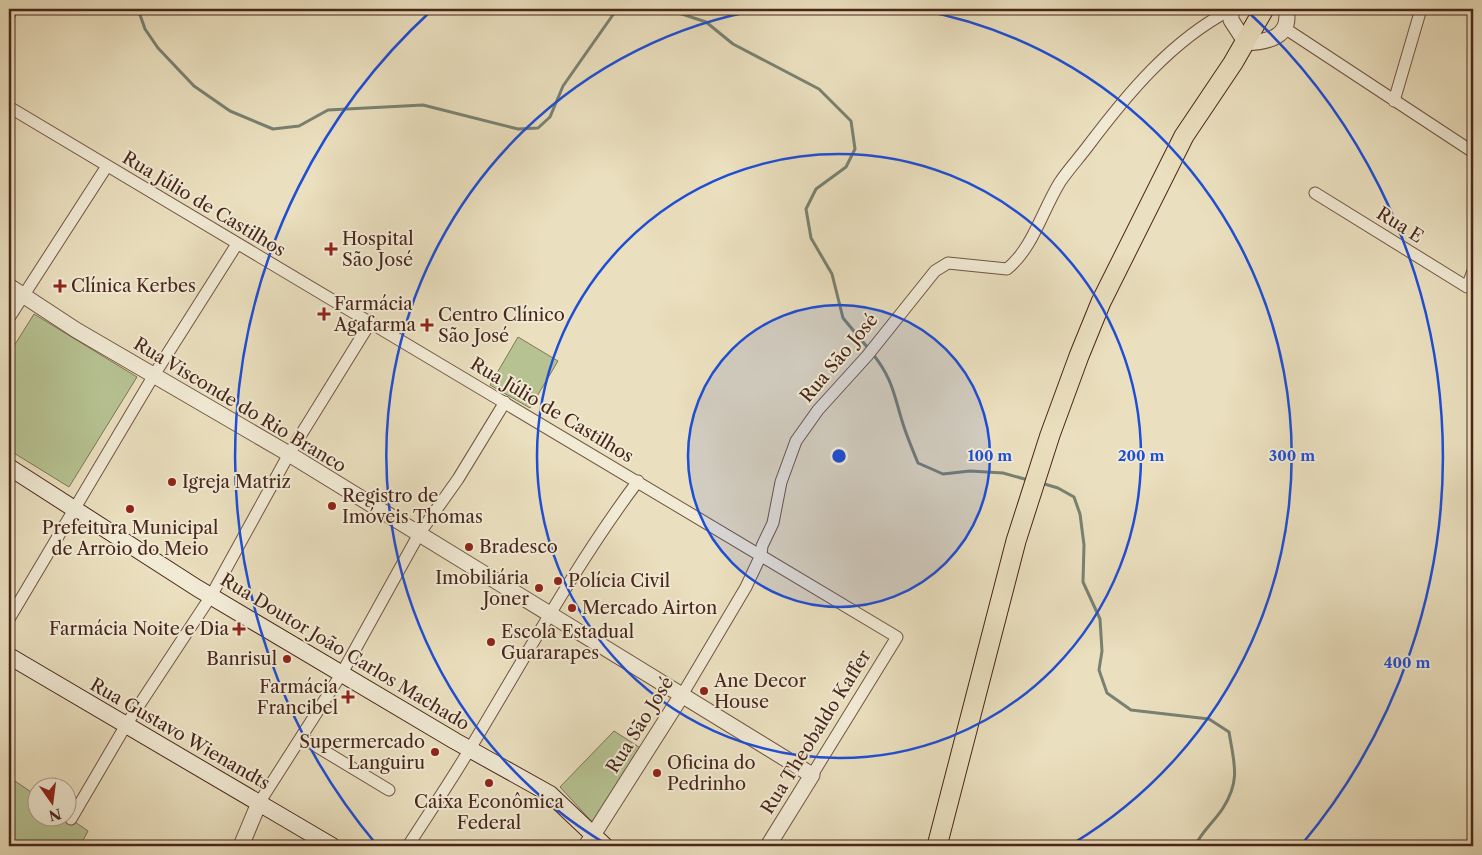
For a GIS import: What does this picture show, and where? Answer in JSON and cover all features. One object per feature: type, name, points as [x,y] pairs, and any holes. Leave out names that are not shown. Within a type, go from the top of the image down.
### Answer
[{"type":"main road","points":[[937,846],[1023,517],[1050,435],[1101,302],[1184,136],[1246,43],[1264,9]]},
{"type":"main road","name":"Rua Doutor João Carlos Machado","points":[[9,467],[211,596],[470,750],[550,794],[590,840],[605,846]]},
{"type":"main road","name":"Rua Gustavo Wienandts","points":[[9,656],[332,846]]},
{"type":"street","points":[[9,16],[11,9]]},
{"type":"street","points":[[1230,10],[1232,20],[1246,43],[1268,42],[1283,31],[1288,17],[1286,9]]},
{"type":"street","points":[[1394,101],[1421,9]]},
{"type":"street","name":"Rua São José","points":[[590,840],[682,695],[746,587],[773,523],[781,482],[796,441],[818,410],[867,356],[935,271],[948,263],[1007,269],[1020,258],[1060,182],[1111,115],[1147,74],[1181,43],[1205,23],[1230,10]]},
{"type":"street","points":[[1283,31],[1289,31],[1473,152]]},
{"type":"street","name":"Rua Júlio de Castilhos","points":[[9,107],[236,244],[638,481],[896,637]]},
{"type":"street","points":[[9,318],[106,166]]},
{"type":"street","name":"Rua E","points":[[1316,193],[1466,286],[1473,271]]},
{"type":"street","points":[[9,619],[154,375],[236,244]]},
{"type":"street","name":"Rua Visconde do Rio Branco","points":[[9,286],[76,330],[290,454],[812,775]]},
{"type":"street","points":[[78,807],[126,725],[211,596],[290,454],[370,323]]},
{"type":"street","points":[[241,846],[259,803],[342,674],[419,534],[458,479],[505,402]]},
{"type":"street","points":[[408,846],[470,750],[550,614],[614,513],[638,481]]},
{"type":"street","name":"Rua Theobaldo Kaffer","points":[[768,846],[896,637]]},
{"type":"street","points":[[301,737],[389,790]]},
{"type":"green space","points":[[34,314],[137,377],[69,487],[9,450],[9,354]]},
{"type":"green space","points":[[518,337],[558,361],[530,408],[490,385]]},
{"type":"green space","points":[[614,731],[642,749],[593,823],[560,787]]},
{"type":"green space","points":[[9,777],[28,790],[28,828],[78,828],[78,824],[88,831],[80,846],[9,846]]},
{"type":"waterway","points":[[138,9],[145,29],[158,48],[194,86],[230,111],[273,129],[299,126],[328,110],[423,105],[518,129],[538,128],[550,117],[563,86],[617,9]]},
{"type":"waterway","points":[[667,9],[706,22],[733,44],[819,89],[851,121],[855,149],[846,167],[816,189],[806,209],[811,238],[832,274],[843,318],[868,348]]},
{"type":"waterway","points":[[872,353],[889,380],[918,463],[943,474],[970,471],[1003,473],[1028,480]]},
{"type":"waterway","points":[[1041,483],[1058,488],[1074,497],[1080,514],[1084,545],[1083,582],[1100,619],[1102,651],[1099,670],[1107,693],[1131,710],[1209,719],[1229,732],[1235,771],[1232,789],[1223,808],[1195,846]]},
{"type":"place","name":"Hospital São José","points":[[331,249]]},
{"type":"place","name":"Clínica Kerbes","points":[[60,286]]},
{"type":"place","name":"Farmácia Agafarma","points":[[324,314]]},
{"type":"place","name":"Centro Clínico São José","points":[[427,325]]},
{"type":"place","name":"Igreja Matriz","points":[[172,482]]},
{"type":"place","name":"Registro de Imóveis Thomas","points":[[332,506]]},
{"type":"place","name":"Prefeitura Municipal de Arroio do Meio","points":[[130,509]]},
{"type":"place","name":"Bradesco","points":[[469,547]]},
{"type":"place","name":"Polícia Civil","points":[[558,581]]},
{"type":"place","name":"Imobiliária Joner","points":[[539,588]]},
{"type":"place","name":"Mercado Airton","points":[[572,608]]},
{"type":"place","name":"Farmácia Noite e Dia","points":[[239,629]]},
{"type":"place","name":"Escola Estadual Guararapes","points":[[491,642]]},
{"type":"place","name":"Banrisul","points":[[287,659]]},
{"type":"place","name":"Ane Decor House","points":[[704,691]]},
{"type":"place","name":"Farmácia Francibel","points":[[348,697]]},
{"type":"place","name":"Supermercado Languiru","points":[[435,752]]},
{"type":"place","name":"Oficina do Pedrinho","points":[[657,773]]},
{"type":"place","name":"Caixa Econômica Federal","points":[[489,783]]}]
